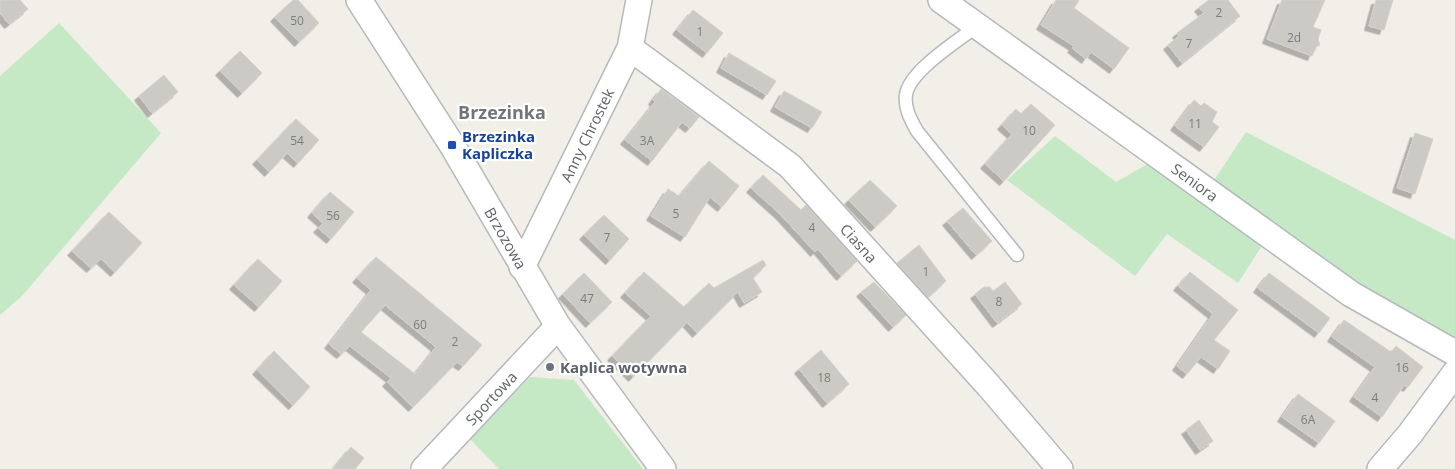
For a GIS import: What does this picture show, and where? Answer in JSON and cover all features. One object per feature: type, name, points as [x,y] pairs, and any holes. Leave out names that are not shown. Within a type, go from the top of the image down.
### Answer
[{"type":"street","name":"Brzozowa","points":[[359,0],[452,144],[558,326],[662,469]]},
{"type":"street","name":"Anny Chrostek","points":[[522,267],[630,48],[639,0]]},
{"type":"street","name":"Seniora","points":[[941,0],[1351,294],[1455,353]]},
{"type":"street","name":"Ciasna","points":[[630,48],[790,166],[982,378],[1060,469]]},
{"type":"street","name":"Sportowa","points":[[424,469],[558,326]]},
{"type":"street","points":[[1380,469],[1410,434],[1455,373]]},
{"type":"lane","points":[[977,26],[914,77],[906,94],[907,112],[917,131],[1017,256]]},
{"type":"green space","points":[[59,23],[161,133],[22,296],[0,315],[0,76]]},
{"type":"green space","points":[[1246,132],[1455,240],[1455,338],[1450,339],[1362,291],[1211,185]]},
{"type":"green space","points":[[1055,136],[1116,182],[1155,160],[1263,244],[1238,283],[1167,234],[1135,276],[1007,180]]},
{"type":"green space","points":[[530,377],[574,380],[643,469],[499,469],[469,438]]},
{"type":"building","points":[[0,0],[20,0],[28,9],[9,24],[0,13]]},
{"type":"building","points":[[293,0],[298,0],[319,23],[299,42],[275,17]]},
{"type":"building","points":[[1056,0],[1079,0],[1074,8],[1129,48],[1114,69],[1091,52],[1086,59],[1072,48],[1074,46],[1041,25]]},
{"type":"building","points":[[1209,0],[1228,0],[1240,16],[1182,63],[1168,45],[1179,36],[1177,33],[1204,13],[1199,7]]},
{"type":"building","points":[[1282,0],[1325,0],[1313,27],[1321,30],[1318,39],[1320,45],[1316,47],[1312,56],[1267,39]]},
{"type":"building","points":[[1376,0],[1393,0],[1384,30],[1369,26]]},
{"type":"building","points":[[693,10],[723,33],[707,53],[677,30]]},
{"type":"building","points":[[240,51],[262,73],[242,93],[220,71]]},
{"type":"building","points":[[729,53],[776,81],[767,95],[721,68]]},
{"type":"building","points":[[164,75],[178,92],[152,113],[139,96]]},
{"type":"building","points":[[661,89],[699,117],[690,128],[682,122],[652,161],[625,140],[655,102],[653,100]]},
{"type":"building","points":[[784,91],[822,112],[812,128],[775,107]]},
{"type":"building","points":[[1194,100],[1201,106],[1204,103],[1217,112],[1212,122],[1219,127],[1204,147],[1175,126]]},
{"type":"building","points":[[1031,104],[1055,125],[1004,181],[985,164],[1012,134],[1002,125],[1016,109],[1021,114]]},
{"type":"building","points":[[296,119],[319,140],[298,163],[287,153],[269,172],[257,160]]},
{"type":"building","points":[[1415,133],[1433,139],[1415,194],[1397,188]]},
{"type":"building","points":[[709,161],[739,186],[722,207],[710,197],[685,237],[651,216],[668,189],[679,196]]},
{"type":"building","points":[[763,175],[801,210],[806,205],[857,261],[841,276],[818,249],[815,252],[780,214],[751,188]]},
{"type":"building","points":[[870,180],[897,206],[875,227],[849,200]]},
{"type":"building","points":[[330,192],[354,212],[331,239],[318,228],[323,223],[312,213]]},
{"type":"building","points":[[963,208],[992,241],[976,255],[947,221]]},
{"type":"building","points":[[109,212],[142,243],[115,272],[101,259],[91,268],[72,251]]},
{"type":"building","points":[[604,215],[629,239],[610,260],[584,235]]},
{"type":"building","points":[[919,245],[946,281],[928,297],[897,263]]},
{"type":"building","points":[[376,257],[482,345],[463,366],[457,362],[413,407],[387,382],[391,378],[350,346],[341,354],[329,344],[371,290],[357,278]],"holes":[[[385,305],[436,347],[415,374],[361,332]]]},
{"type":"building","points":[[258,259],[282,281],[259,307],[234,285]]},
{"type":"building","points":[[763,260],[766,265],[753,278],[762,292],[744,303],[738,292],[697,333],[687,322],[633,377],[612,356],[651,316],[625,293],[644,272],[684,307],[709,283],[714,288]]},
{"type":"building","points":[[1190,272],[1238,310],[1214,340],[1230,351],[1218,369],[1201,357],[1187,374],[1177,366],[1213,314],[1178,286]]},
{"type":"building","points":[[584,273],[612,302],[590,323],[563,294]]},
{"type":"building","points":[[1269,273],[1330,318],[1319,333],[1258,288]]},
{"type":"building","points":[[874,282],[906,315],[893,327],[861,292]]},
{"type":"building","points":[[1005,282],[1022,304],[997,323],[975,294],[984,287],[990,287],[993,291]]},
{"type":"building","points":[[1344,320],[1391,352],[1396,346],[1423,367],[1408,387],[1404,385],[1382,417],[1354,397],[1375,367],[1332,337]]},
{"type":"building","points":[[821,350],[849,384],[827,403],[799,369]]},
{"type":"building","points":[[274,351],[310,387],[293,405],[257,370]]},
{"type":"building","points":[[1298,394],[1335,421],[1319,443],[1282,417]]},
{"type":"building","points":[[1199,420],[1213,441],[1200,450],[1186,430]]},
{"type":"building","points":[[351,447],[364,458],[355,469],[333,469]]},
{"type":"place","name":"Brzezinka Kapliczka","points":[[452,145]]},
{"type":"place","name":"Kaplica wotywna","points":[[550,367]]},
{"type":"district","name":"Brzezinka","points":[[502,112]]}]
